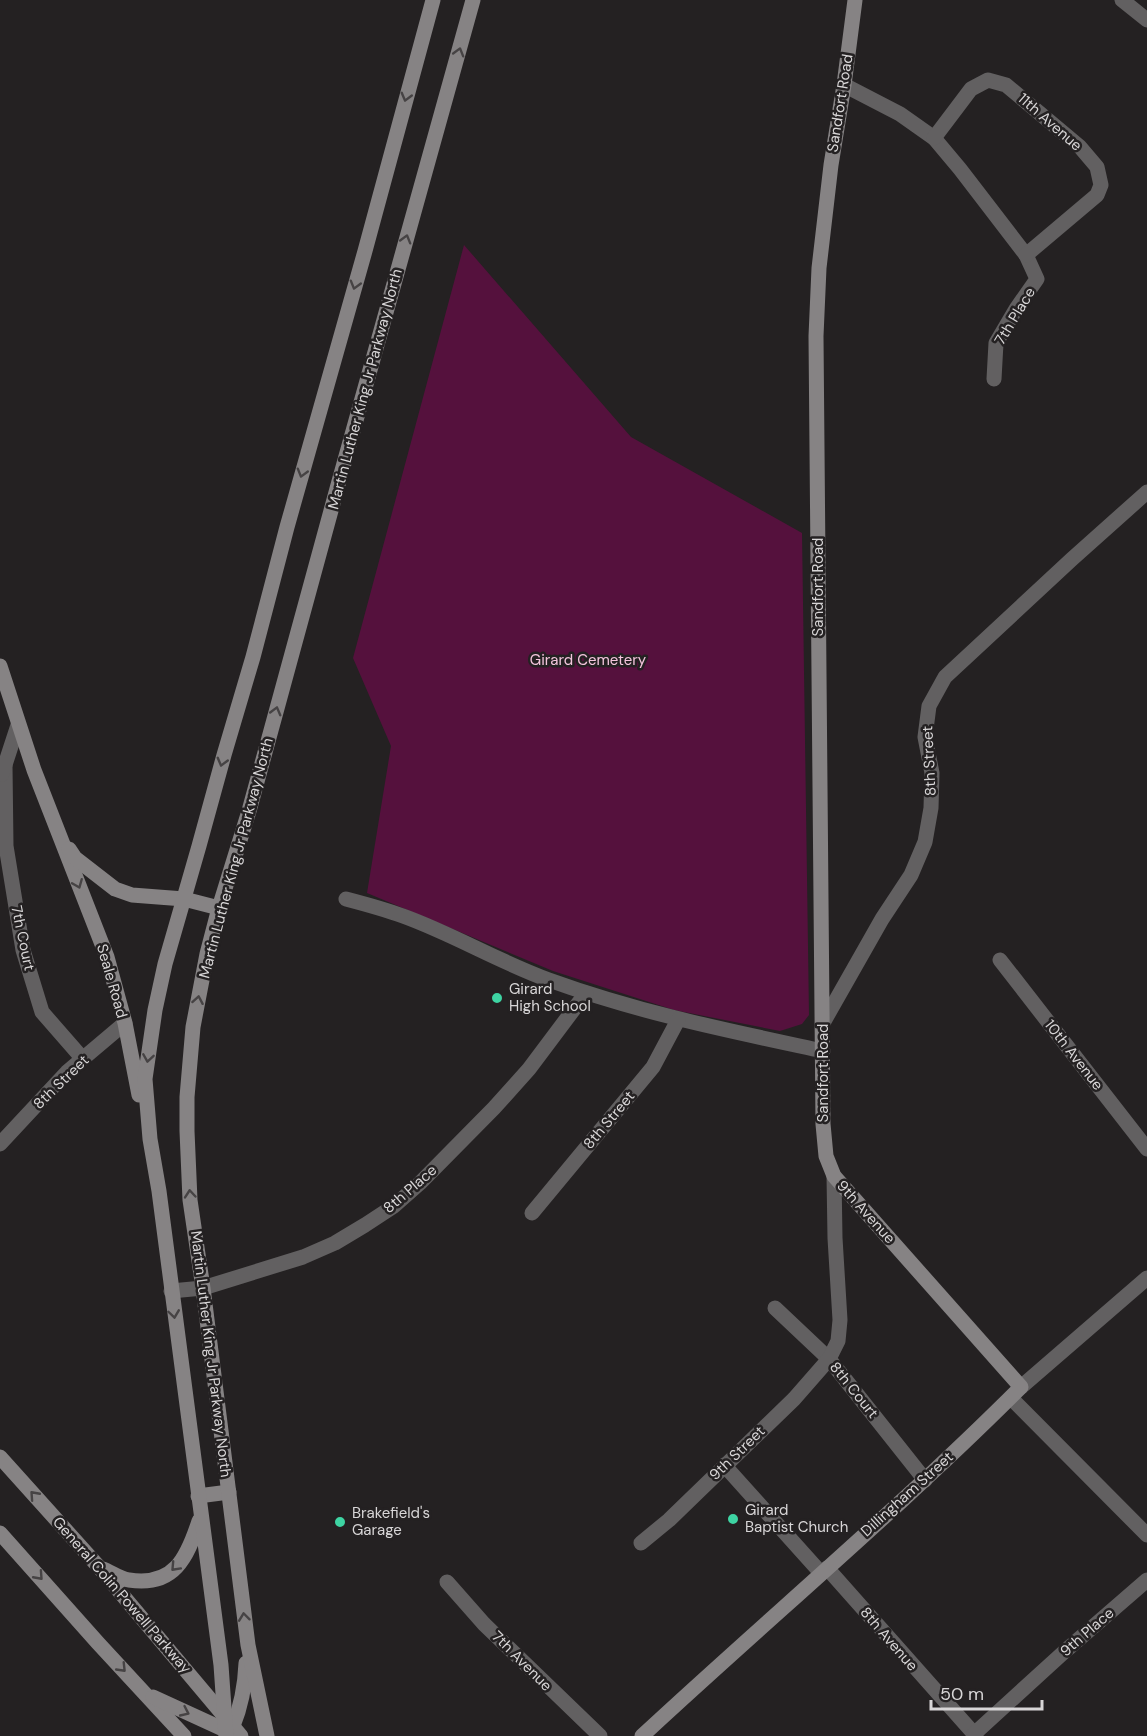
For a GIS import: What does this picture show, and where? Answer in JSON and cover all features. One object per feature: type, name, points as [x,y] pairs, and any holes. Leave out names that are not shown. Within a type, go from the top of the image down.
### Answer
[{"type":"main road","name":"Martin Luther King Jr Parkway North","points":[[229,1728],[159,1191],[150,1139],[145,1079],[155,1010],[163,975],[253,657],[433,0]]},
{"type":"main road","name":"Martin Luther King Jr Parkway North","points":[[267,1736],[248,1645],[190,1200],[187,1131],[189,1062],[197,1005],[219,908],[249,811],[473,0]]},
{"type":"main road","name":"Sandfort Road","points":[[834,1176],[826,1156],[823,1124],[816,336],[819,268],[831,165],[855,0]]},
{"type":"main road","name":"Seale Road","points":[[0,666],[18,725],[56,829],[107,957],[150,1139]]},
{"type":"main road","name":"Seale Road","points":[[56,829],[75,858],[115,889],[132,895],[184,899],[219,908]]},
{"type":"main road","name":"9th Avenue","points":[[834,1176],[1016,1393]]},
{"type":"main road","name":"Dillingham Street","points":[[642,1736],[924,1480],[1016,1393]]},
{"type":"main road","name":"General Colin Powell Parkway","points":[[0,1457],[98,1566],[229,1728]]},
{"type":"main road","points":[[198,1496],[229,1492]]},
{"type":"main road","points":[[98,1566],[127,1580],[155,1581],[174,1571],[192,1545],[201,1515]]},
{"type":"main road","points":[[0,1533],[184,1736]]},
{"type":"main road","points":[[147,1694],[229,1728],[244,1691],[248,1645]]},
{"type":"street","points":[[1122,0],[1147,20]]},
{"type":"street","name":"11th Avenue","points":[[934,138],[972,89],[988,80],[1006,85],[1015,92],[1080,147],[1096,167],[1101,185],[1097,195],[1026,255]]},
{"type":"street","points":[[844,85],[900,114],[934,138],[1026,255]]},
{"type":"street","name":"7th Place","points":[[994,379],[996,343],[1037,279],[1026,255]]},
{"type":"street","name":"8th Street","points":[[823,1023],[882,919],[911,875],[925,842],[932,808],[932,773],[925,737],[926,727],[929,706],[945,676],[1147,492]]},
{"type":"street","points":[[0,781],[18,725]]},
{"type":"street","name":"7th Court","points":[[5,766],[6,846],[23,950],[42,1012],[83,1059]]},
{"type":"street","points":[[346,899],[404,916],[499,960],[586,993],[678,1020],[823,1052]]},
{"type":"street","name":"10th Avenue","points":[[1000,960],[1147,1149]]},
{"type":"street","name":"8th Place","points":[[171,1291],[203,1288],[303,1257],[335,1243],[394,1206],[458,1146],[529,1069],[586,993]]},
{"type":"street","name":"8th Street","points":[[532,1213],[653,1067],[678,1020]]},
{"type":"street","name":"8th Street","points":[[0,1144],[67,1072],[124,1023]]},
{"type":"street","name":"9th Avenue","points":[[829,1359],[838,1341],[840,1320],[834,1176]]},
{"type":"street","name":"Dillingham Street","points":[[1016,1393],[1147,1278]]},
{"type":"street","name":"8th Court","points":[[775,1308],[829,1359],[924,1480]]},
{"type":"street","name":"9th Street","points":[[641,1543],[669,1520],[794,1399],[829,1359]]},
{"type":"street","name":"9th Avenue","points":[[1016,1393],[1147,1535]]},
{"type":"street","name":"8th Avenue","points":[[724,1465],[975,1735]]},
{"type":"street","name":"9th Place","points":[[975,1735],[1064,1652],[1147,1580]]},
{"type":"street","name":"7th Avenue","points":[[447,1582],[484,1624],[600,1736]]},
{"type":"green space","name":"Girard Cemetery","points":[[464,245],[631,437],[802,533],[809,1015],[802,1024],[780,1031],[674,1010],[553,971],[367,893],[391,746],[353,658]]},
{"type":"place","name":"Girard High School","points":[[497,998]]},
{"type":"place","name":"Girard Baptist Church","points":[[733,1519]]},
{"type":"place","name":"Brakefield's Garage","points":[[340,1522]]}]
